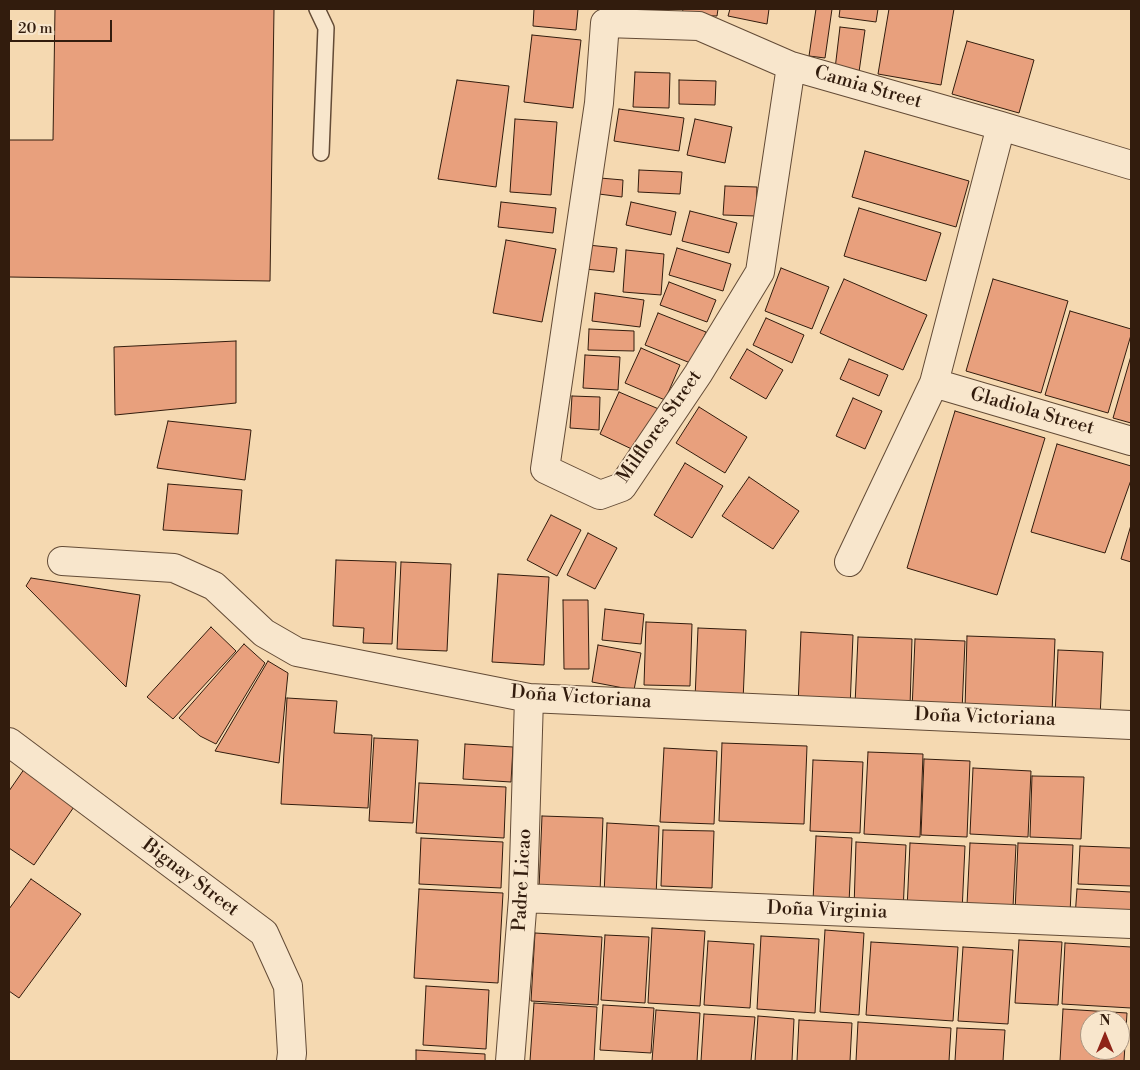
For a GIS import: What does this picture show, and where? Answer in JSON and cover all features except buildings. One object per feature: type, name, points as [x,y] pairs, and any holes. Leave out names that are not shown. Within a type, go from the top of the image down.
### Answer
[{"type":"street","name":"Milflores Street","points":[[606,23],[599,104],[545,469],[600,495],[622,487],[698,374],[760,272],[791,66]]},
{"type":"street","name":"Camia Street","points":[[606,23],[699,26],[791,66],[1131,165]]},
{"type":"street","points":[[849,562],[934,383],[1001,126]]},
{"type":"street","name":"Gladiola Street","points":[[934,383],[1131,441]]},
{"type":"street","name":"Doña Victoriana","points":[[62,561],[174,568],[214,586],[264,633],[297,652],[529,698],[1131,724]]},
{"type":"street","name":"Padre Licao","points":[[510,1061],[523,898],[529,698]]},
{"type":"street","name":"Bignay Street","points":[[9,742],[264,933],[288,986],[291,1061]]},
{"type":"street","name":"Doña Virginia","points":[[523,898],[1131,924]]},
{"type":"lane","points":[[317,9],[326,28],[321,153]]}]
